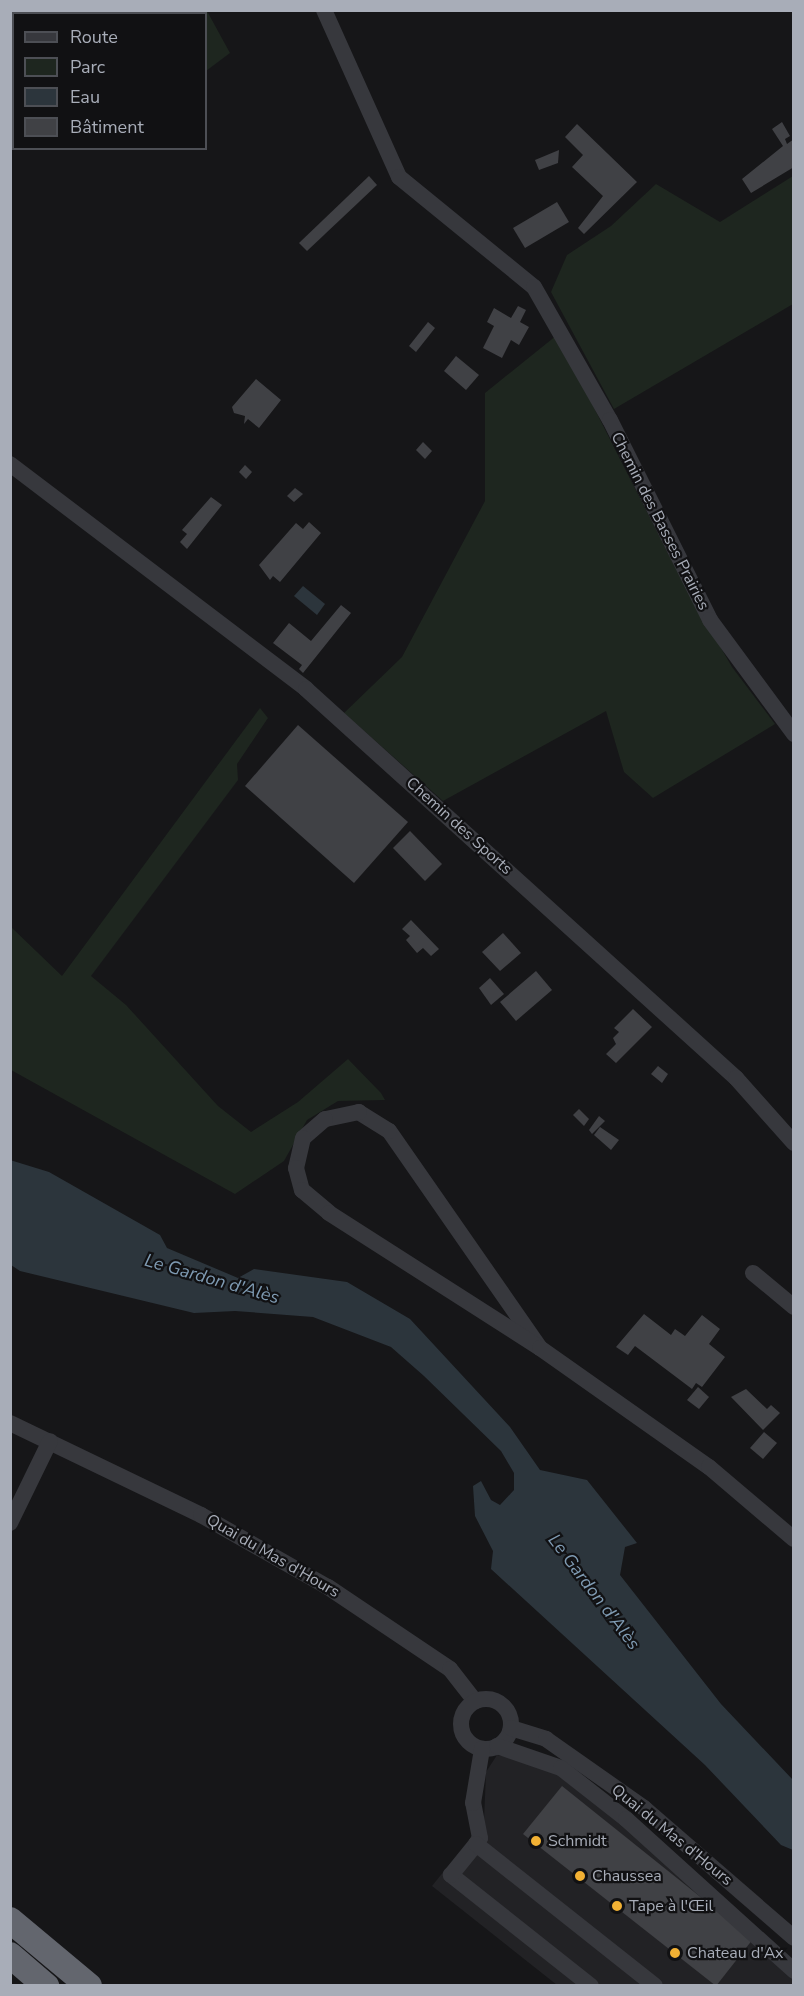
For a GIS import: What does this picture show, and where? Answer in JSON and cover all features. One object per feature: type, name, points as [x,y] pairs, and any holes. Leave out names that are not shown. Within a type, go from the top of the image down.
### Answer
[{"type":"highway","points":[[10,1920],[89,1986]]},
{"type":"highway","points":[[10,1955],[46,1986]]},
{"type":"street","name":"Chemin des Basses Prairies","points":[[324,10],[399,177],[534,287],[560,330],[710,620],[794,734]]},
{"type":"street","name":"Chemin des Sports","points":[[10,464],[104,531],[306,689],[736,1078],[794,1143]]},
{"type":"street","points":[[540,1348],[389,1131],[359,1112],[325,1119],[303,1138],[296,1168],[302,1190],[329,1213],[540,1348],[709,1467],[794,1539]]},
{"type":"street","points":[[753,1273],[794,1307]]},
{"type":"street","name":"Quai du Mas d'Hours","points":[[10,1423],[201,1515],[328,1587],[450,1669],[475,1701]]},
{"type":"street","points":[[10,1523],[50,1441]]},
{"type":"street","points":[[591,1986],[452,1875],[480,1838],[474,1803],[490,1748],[511,1728],[508,1712],[497,1701],[475,1701],[464,1713],[461,1728],[468,1742],[490,1748],[561,1768],[626,1819],[790,1967]]},
{"type":"street","name":"Quai du Mas d'Hours","points":[[511,1728],[546,1738],[644,1808],[794,1938]]},
{"type":"street","points":[[476,1844],[655,1986]]},
{"type":"shaded area","points":[[497,1755],[573,1769],[793,1964],[793,1985],[557,1985],[432,1886],[484,1821],[486,1772]]},
{"type":"green space","points":[[40,11],[207,11],[230,53],[207,70],[207,12]]},
{"type":"green space","points":[[793,176],[793,304],[614,409],[551,292],[567,255],[611,226],[656,184],[720,222]]},
{"type":"green space","points":[[557,335],[680,577],[732,667],[775,724],[653,798],[624,772],[606,711],[443,801],[344,713],[402,657],[485,501],[485,393]]},
{"type":"green space","points":[[260,708],[268,718],[237,764],[238,780],[91,976],[126,1005],[218,1106],[251,1132],[298,1102],[348,1059],[381,1093],[385,1100],[338,1101],[307,1120],[284,1161],[235,1194],[11,1070],[10,926],[62,976]]},
{"type":"water","points":[[303,586],[325,604],[317,615],[294,596]]},
{"type":"water","name":"Le Gardon d'Alès","points":[[10,1160],[49,1172],[160,1235],[167,1248],[238,1278],[254,1269],[347,1282],[410,1319],[510,1427],[540,1470],[587,1480],[637,1543],[625,1547],[620,1575],[721,1704],[793,1780],[793,1850],[781,1845],[705,1765],[491,1569],[493,1551],[475,1516],[473,1486],[481,1481],[491,1500],[500,1505],[514,1490],[514,1473],[501,1451],[424,1376],[391,1347],[313,1317],[235,1311],[194,1313],[20,1271],[11,1265]]},
{"type":"building","points":[[782,122],[790,136],[785,139],[787,144],[794,139],[794,167],[751,193],[742,179],[783,146],[772,129]]},
{"type":"building","points":[[577,124],[637,182],[584,234],[578,228],[603,196],[572,167],[583,155],[565,137]]},
{"type":"building","points":[[559,150],[558,163],[539,170],[535,160]]},
{"type":"building","points":[[369,176],[377,185],[307,251],[299,243]]},
{"type":"building","points":[[557,202],[569,222],[525,248],[513,228]]},
{"type":"building","points":[[518,306],[526,310],[520,322],[529,327],[519,345],[511,340],[502,358],[483,348],[494,326],[487,322],[494,308],[511,318]]},
{"type":"building","points":[[428,322],[435,328],[416,352],[409,346]]},
{"type":"building","points":[[456,356],[479,375],[466,390],[444,371]]},
{"type":"building","points":[[256,379],[281,400],[259,428],[248,419],[244,424],[245,416],[234,413],[232,407]]},
{"type":"building","points":[[423,442],[432,451],[425,459],[416,450]]},
{"type":"building","points":[[245,465],[252,472],[246,479],[239,472]]},
{"type":"building","points":[[295,488],[303,494],[294,502],[287,496]]},
{"type":"building","points":[[211,497],[222,505],[187,549],[180,542],[187,534],[182,530]]},
{"type":"building","points":[[309,522],[321,533],[280,582],[273,576],[270,580],[259,565],[296,523],[303,529]]},
{"type":"building","points":[[341,605],[351,613],[303,673],[299,669],[302,665],[273,643],[289,623],[311,641]]},
{"type":"building","points":[[298,725],[408,822],[354,883],[245,786]]},
{"type":"building","points":[[410,831],[442,864],[425,881],[393,848]]},
{"type":"building","points":[[411,920],[439,949],[431,956],[423,948],[417,953],[406,940],[410,936],[402,929]]},
{"type":"building","points":[[503,933],[521,953],[500,971],[482,952]]},
{"type":"building","points":[[536,971],[552,990],[516,1021],[500,1002]]},
{"type":"building","points":[[490,978],[504,994],[491,1005],[479,988]]},
{"type":"building","points":[[633,1009],[652,1027],[616,1063],[606,1054],[616,1044],[613,1038],[619,1032],[614,1028]]},
{"type":"building","points":[[658,1066],[668,1074],[662,1083],[651,1074]]},
{"type":"building","points":[[579,1109],[589,1119],[584,1126],[573,1115]]},
{"type":"building","points":[[599,1116],[605,1121],[592,1134],[589,1130]]},
{"type":"building","points":[[600,1127],[619,1140],[611,1150],[594,1135]]},
{"type":"building","points":[[644,1314],[671,1335],[675,1329],[685,1336],[702,1315],[720,1329],[709,1344],[725,1357],[702,1387],[696,1383],[692,1389],[635,1346],[628,1355],[616,1347]]},
{"type":"building","points":[[698,1387],[709,1397],[699,1409],[687,1400]]},
{"type":"building","points":[[746,1389],[767,1409],[771,1405],[780,1413],[763,1430],[731,1397]]},
{"type":"building","points":[[764,1432],[777,1443],[763,1459],[750,1448]]},
{"type":"building","points":[[562,1786],[753,1939],[716,1986],[523,1834]]},
{"type":"place","name":"Schmidt","points":[[536,1841]]},
{"type":"place","name":"Chaussea","points":[[580,1876]]},
{"type":"place","name":"Tape à l'Œil","points":[[617,1906]]},
{"type":"place","name":"Chateau d'Ax","points":[[675,1953]]}]
